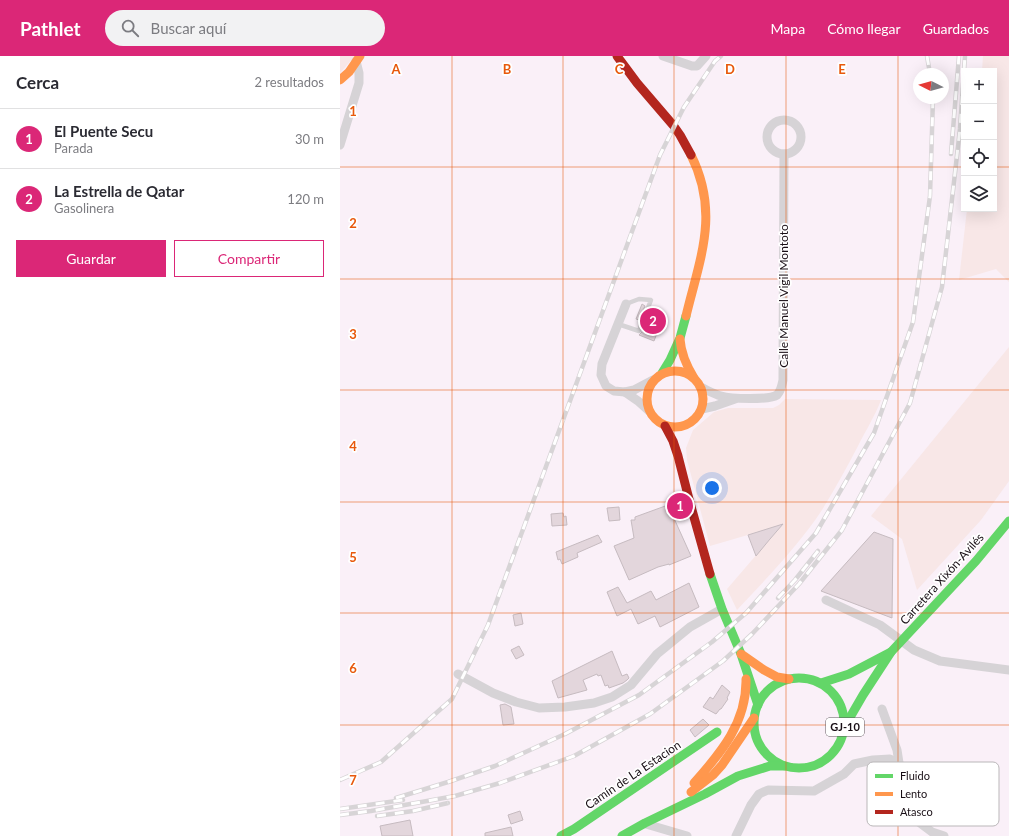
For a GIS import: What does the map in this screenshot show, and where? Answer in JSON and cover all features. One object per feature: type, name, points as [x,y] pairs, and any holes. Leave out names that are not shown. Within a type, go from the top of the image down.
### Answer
[{"type":"main road","points":[[617,56],[638,84],[666,116],[687,146],[698,168],[704,192],[706,205],[706,232],[680,338],[662,373],[653,380],[648,390],[646,400],[649,411],[655,420],[665,426],[676,428],[688,425]]},
{"type":"main road","points":[[340,80],[349,72],[358,58]]},
{"type":"main road","points":[[678,456],[688,425],[696,418],[702,409],[703,398],[700,387],[686,365],[681,351],[680,338]]},
{"type":"main road","points":[[662,373],[673,370],[684,372],[694,378]]},
{"type":"main road","points":[[665,426],[673,441],[678,456],[707,564],[722,609],[745,665],[758,705]]},
{"type":"main road","name":"Carretera Xixón-Avilés","points":[[845,726],[863,695],[892,651],[976,561],[1009,521]]},
{"type":"main road","name":"Carretera Xixón-Avilés","points":[[821,683],[849,674],[892,651]]},
{"type":"main road","points":[[741,654],[777,677],[790,679]]},
{"type":"main road","points":[[682,798],[715,759],[733,732],[742,712],[747,688],[745,665]]},
{"type":"main road","name":"GJ-10","points":[[622,836],[738,776],[770,766],[803,768],[819,764],[832,755],[842,741],[845,726],[842,710],[834,694],[821,683],[804,678],[790,679],[765,692],[758,705],[754,718],[722,766],[713,775],[682,798],[645,823]]},
{"type":"main road","name":"GJ-10","points":[[754,718],[754,731],[759,744],[770,758],[784,766]]},
{"type":"main road","name":"Camín de La Estacion","points":[[561,836],[574,829],[717,732]]},
{"type":"street","points":[[663,56],[692,66],[697,66],[706,56]]},
{"type":"street","points":[[340,145],[359,83],[358,58]]},
{"type":"street","name":"Calle Manuel Vigil Montoto","points":[[700,387],[720,396],[736,399],[770,398],[777,394],[782,388],[784,380],[784,154]]},
{"type":"street","points":[[626,304],[602,364],[601,375],[606,386],[614,391],[625,392],[634,390],[653,380]]},
{"type":"street","points":[[625,392],[638,400],[649,411]]},
{"type":"street","name":"Calle Manuel Vigil Montoto","points":[[702,409],[736,399]]},
{"type":"street","points":[[826,600],[880,625],[914,650],[940,661],[1009,670]]},
{"type":"street","points":[[458,674],[493,693],[516,702],[539,708],[565,707],[594,703],[612,697],[631,685],[657,654],[690,627],[722,609]]},
{"type":"street","points":[[882,709],[897,750],[899,762]]},
{"type":"street","points":[[736,836],[751,805],[759,794],[768,790],[814,791],[844,774],[854,764],[873,760],[890,759],[897,762]]},
{"type":"street","points":[[645,823],[687,836]]},
{"type":"street","points":[[924,826],[932,832],[944,836]]},
{"type":"lane","points":[[618,324],[639,331],[650,300],[639,299],[626,304]]},
{"type":"shaded area","points":[[340,56],[355,56],[340,73]]},
{"type":"shaded area","points":[[983,56],[1009,56],[1009,282],[996,269],[959,280],[967,212],[997,212],[997,68],[982,68]]},
{"type":"shaded area","points":[[1009,347],[1009,481],[981,520],[917,590],[902,539],[871,516]]},
{"type":"shaded area","points":[[785,399],[881,400],[850,462],[822,510],[793,549],[737,610],[727,589],[782,525],[710,546],[687,460],[686,448],[693,430],[714,412],[728,408],[773,408]]},
{"type":"building","points":[[642,304],[645,306],[639,320],[636,319]]},
{"type":"building","points":[[649,315],[662,320],[654,341],[639,335],[642,332]]},
{"type":"building","points":[[668,505],[691,556],[669,565],[658,567],[629,580],[614,546],[634,538],[631,520],[635,520],[635,517]]},
{"type":"building","points":[[619,507],[620,520],[609,521],[607,508]]},
{"type":"building","points":[[563,513],[564,517],[566,516],[567,525],[552,526],[551,514]]},
{"type":"building","points":[[783,524],[770,539],[756,556],[748,535]]},
{"type":"building","points":[[874,532],[893,539],[892,618],[821,591]]},
{"type":"building","points":[[598,535],[602,542],[577,553],[578,557],[562,564],[560,559],[558,560],[556,552]]},
{"type":"building","points":[[689,583],[699,607],[660,627],[655,616],[638,624],[631,609],[617,616],[607,592],[618,587],[627,603],[651,591],[656,600]]},
{"type":"building","points":[[521,613],[523,624],[515,626],[513,615]]},
{"type":"building","points":[[519,646],[524,655],[516,659],[511,650]]},
{"type":"building","points":[[612,651],[622,676],[627,674],[629,678],[627,680],[609,688],[608,685],[605,686],[601,675],[598,676],[597,674],[583,680],[587,690],[558,698],[552,681]]},
{"type":"building","points":[[722,685],[730,692],[727,698],[728,699],[716,714],[703,707],[710,697],[713,699]]},
{"type":"building","points":[[505,704],[511,707],[514,724],[503,725],[500,705]]},
{"type":"building","points":[[703,719],[709,725],[695,737],[690,730]]},
{"type":"building","points":[[520,811],[523,820],[511,824],[508,815]]},
{"type":"building","points":[[410,820],[413,836],[382,836],[380,826]]},
{"type":"building","points":[[511,827],[513,836],[485,836],[485,833]]},
{"type":"railway","points":[[340,780],[381,762],[452,699],[488,625],[660,155],[684,107],[715,61],[721,56]]},
{"type":"railway","points":[[927,56],[929,68]]},
{"type":"railway","points":[[951,154],[959,56]]},
{"type":"railway","points":[[340,815],[455,796],[500,783],[574,756],[650,714],[723,661],[752,634],[799,584],[842,530],[910,403],[942,287],[960,129],[965,56]]},
{"type":"railway","points":[[396,798],[495,766],[565,734],[639,695],[712,642],[746,613],[816,533],[874,433],[913,322],[930,196],[933,104]]},
{"type":"railway","points":[[778,598],[795,580],[818,551]]},
{"type":"railway","points":[[340,809],[403,800]]},
{"type":"railway","points":[[377,816],[413,811],[448,803]]},
{"type":"traffic: fast","points":[[662,373],[680,338],[686,316]]},
{"type":"traffic: fast","points":[[845,726],[891,652],[976,561],[1009,521]]},
{"type":"traffic: fast","points":[[710,574],[722,609],[741,654],[758,705]]},
{"type":"traffic: fast","points":[[821,683],[849,674],[891,652]]},
{"type":"traffic: fast","points":[[799,678],[816,681],[831,691],[841,706],[844,723],[841,740],[831,755],[816,765],[799,768],[782,765],[767,755],[757,740],[754,723],[757,706],[767,691],[782,681],[799,678]]},
{"type":"traffic: fast","points":[[561,836],[574,829],[717,732]]},
{"type":"traffic: fast","points":[[622,836],[738,776],[770,766],[784,766]]},
{"type":"traffic: slow","points":[[340,80],[349,72],[360,56]]},
{"type":"traffic: slow","points":[[686,316],[697,275],[705,236],[706,216],[700,176],[691,155]]},
{"type":"traffic: slow","points":[[680,339],[684,359],[694,378]]},
{"type":"traffic: slow","points":[[669,371],[681,371],[691,375],[699,383],[703,393],[703,399],[703,405],[699,415],[691,423],[681,427],[669,427],[659,423],[651,415],[647,405],[647,393],[651,383],[659,375],[669,371]]},
{"type":"traffic: slow","points":[[741,654],[777,677],[789,679]]},
{"type":"traffic: slow","points":[[694,783],[723,748],[737,723],[745,695],[746,679]]},
{"type":"traffic: slow","points":[[691,792],[713,775],[722,765],[754,718]]},
{"type":"traffic: jam","points":[[617,56],[637,83],[673,125],[691,155]]},
{"type":"traffic: jam","points":[[665,426],[673,441],[678,456],[710,574]]},
{"type":"place","name":"La Estrella de Qatar","points":[[653,321]]},
{"type":"place","name":"El Puente Secu","points":[[680,506]]}]
